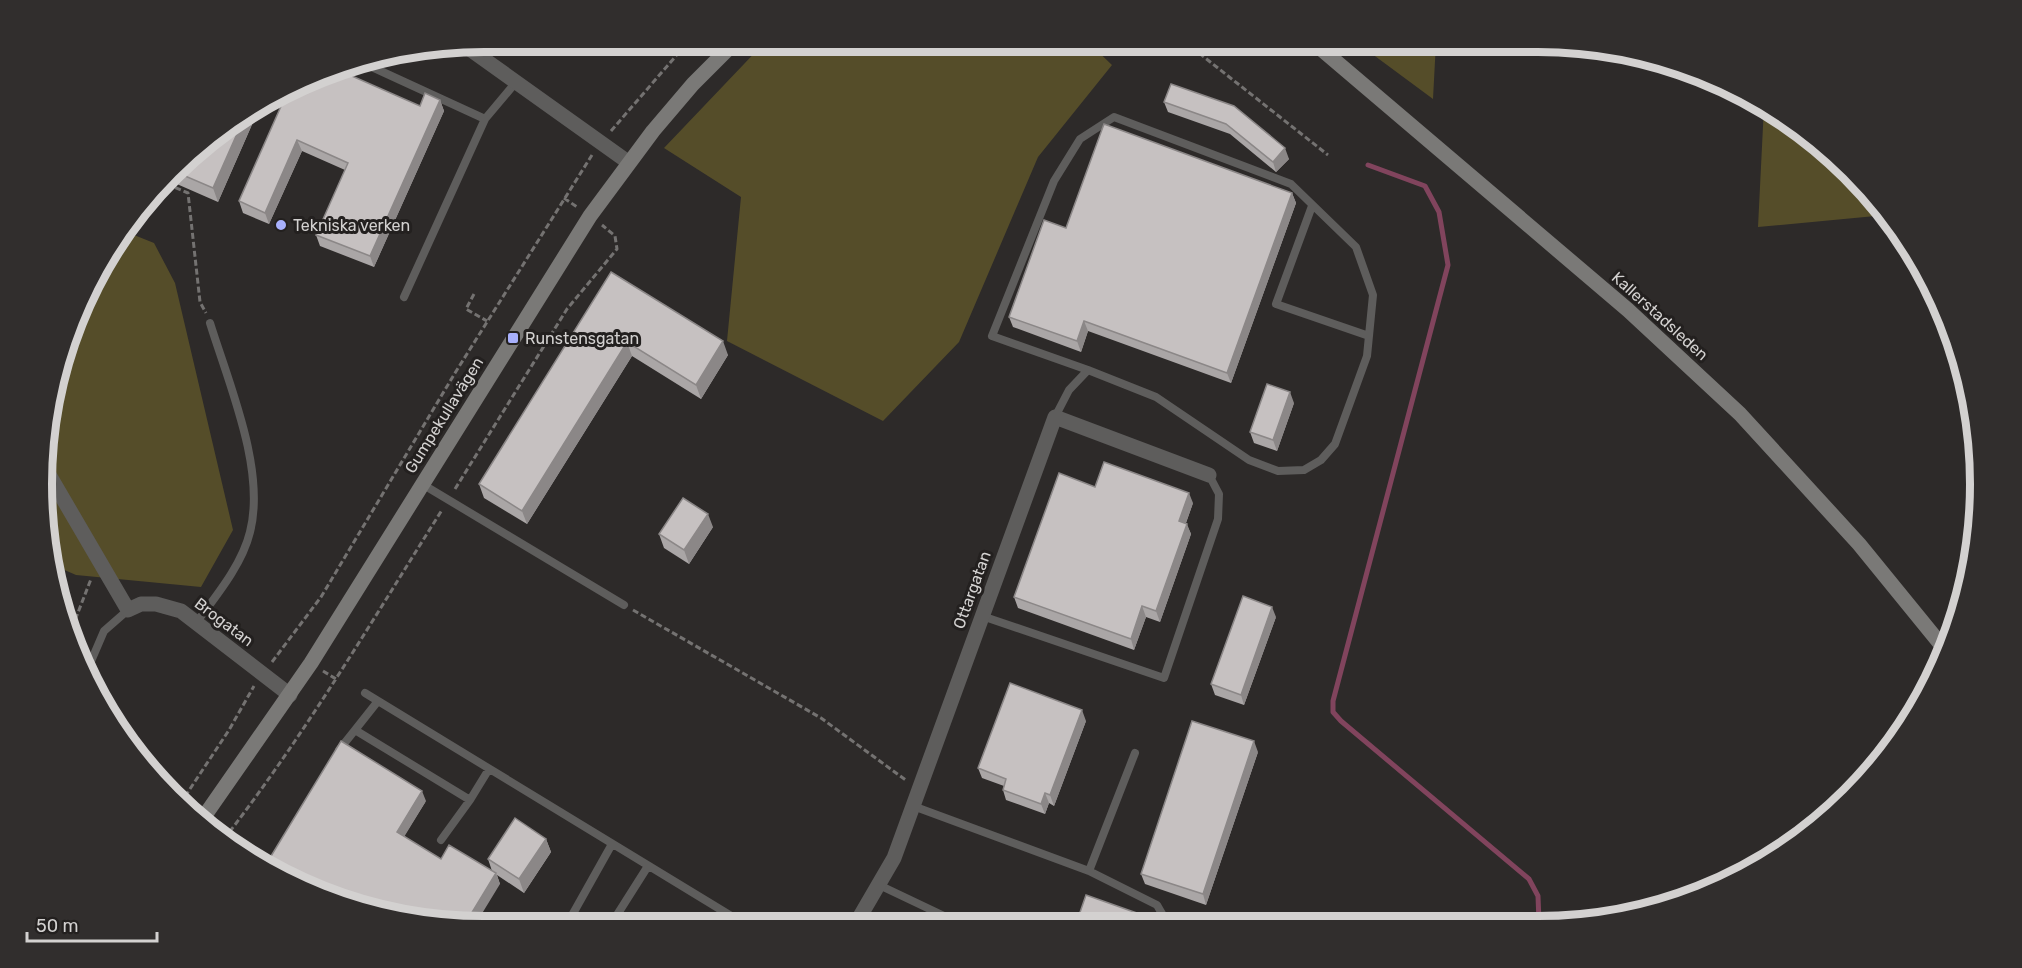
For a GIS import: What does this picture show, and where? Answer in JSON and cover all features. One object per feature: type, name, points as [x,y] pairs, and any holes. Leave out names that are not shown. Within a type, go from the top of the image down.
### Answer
[{"type":"street","points":[[475,52],[628,162]]},
{"type":"street","name":"Gumpekullavägen","points":[[206,814],[290,695],[590,216],[628,162],[693,84],[725,52]]},
{"type":"street","name":"Kallerstadsleden","points":[[1325,52],[1610,294],[1740,414],[1859,544],[1939,643]]},
{"type":"street","points":[[1055,417],[1209,475]]},
{"type":"street","name":"Ottargatan","points":[[860,916],[894,858],[1055,417]]},
{"type":"street","points":[[52,480],[128,610]]},
{"type":"street","name":"Brogatan","points":[[128,610],[141,604],[169,606],[196,623],[290,695]]},
{"type":"lane","points":[[372,67],[485,119]]},
{"type":"lane","points":[[404,297],[485,119],[517,81]]},
{"type":"lane","points":[[1114,117],[1291,184],[1356,247],[1373,295],[1369,336],[1367,356],[1335,444],[1321,460],[1304,470],[1278,471],[1249,460],[1156,397],[1089,370],[992,336],[1054,181],[1080,139],[1114,117]]},
{"type":"lane","points":[[1312,206],[1276,304],[1369,336]]},
{"type":"lane","points":[[196,623],[235,566],[250,534],[256,499],[253,464],[210,323]]},
{"type":"lane","points":[[1055,417],[1069,390],[1089,370]]},
{"type":"lane","points":[[982,616],[1164,678],[1218,519],[1219,495],[1209,475]]},
{"type":"lane","points":[[422,484],[624,605]]},
{"type":"lane","points":[[91,662],[104,631],[128,610]]},
{"type":"lane","points":[[365,693],[731,916]]},
{"type":"lane","points":[[333,758],[378,701]]},
{"type":"lane","points":[[355,730],[470,800]]},
{"type":"lane","points":[[1089,871],[1135,753]]},
{"type":"lane","points":[[441,840],[489,769]]},
{"type":"lane","points":[[913,806],[1089,871],[1157,905],[1163,916]]},
{"type":"lane","points":[[572,916],[612,843]]},
{"type":"lane","points":[[616,916],[648,866]]},
{"type":"lane","points":[[879,885],[944,916]]},
{"type":"path","points":[[186,795],[263,673],[321,597],[488,321],[601,142],[679,52]]},
{"type":"path","points":[[1198,52],[1328,155]]},
{"type":"path","points":[[172,186],[188,194],[200,302],[210,323]]},
{"type":"path","points":[[230,832],[270,780],[312,718],[567,309],[617,249],[610,230],[564,198]]},
{"type":"path","points":[[474,294],[466,309],[488,321]]},
{"type":"path","points":[[75,621],[98,561]]},
{"type":"path","points":[[624,605],[821,718],[919,790]]},
{"type":"shaded area","points":[[755,52],[1098,52],[1112,65],[1038,157],[959,342],[883,421],[727,341],[741,197],[664,148]]},
{"type":"shaded area","points":[[1369,52],[1435,52],[1433,99]]},
{"type":"shaded area","points":[[1764,116],[1823,160],[1876,216],[1758,227]]},
{"type":"shaded area","points":[[132,234],[154,243],[175,283],[233,530],[201,587],[76,575],[61,569],[56,540],[52,484],[56,428],[67,372],[85,319],[110,268]]},
{"type":"building","points":[[348,74],[420,106],[425,93],[440,100],[370,256],[316,235],[348,163],[297,140],[265,213],[239,201],[283,102],[293,97]]},
{"type":"building","points":[[1171,84],[1234,106],[1285,148],[1273,162],[1226,124],[1164,102]]},
{"type":"building","points":[[1104,124],[1292,193],[1227,373],[1084,321],[1077,341],[1009,317],[1044,220],[1066,228]]},
{"type":"building","points":[[239,128],[213,188],[183,175]]},
{"type":"building","points":[[611,272],[723,341],[696,385],[627,342],[522,511],[479,484]]},
{"type":"building","points":[[1267,384],[1290,392],[1273,440],[1250,432]]},
{"type":"building","points":[[1104,462],[1189,493],[1179,521],[1187,524],[1156,611],[1142,606],[1131,639],[1014,597],[1059,473],[1095,487]]},
{"type":"building","points":[[683,498],[708,514],[684,550],[659,534]]},
{"type":"building","points":[[1243,596],[1272,607],[1241,695],[1211,684]]},
{"type":"building","points":[[1010,683],[1082,710],[1050,795],[1045,793],[1041,804],[1003,790],[1006,779],[978,768]]},
{"type":"building","points":[[1192,721],[1254,741],[1203,894],[1141,874]]},
{"type":"building","points":[[341,741],[422,791],[397,832],[441,859],[449,845],[496,873],[470,916],[456,915],[400,907],[345,893],[269,859]]},
{"type":"building","points":[[515,818],[546,839],[519,879],[488,859]]},
{"type":"building","points":[[1086,895],[1145,916],[1079,916]]},
{"type":"waterway","points":[[1368,165],[1425,186],[1439,212],[1448,265],[1333,701],[1333,712],[1529,879],[1538,896],[1539,916]]},
{"type":"place","name":"Tekniska verken","points":[[281,225]]},
{"type":"place","name":"Runstensgatan","points":[[513,338]]}]
